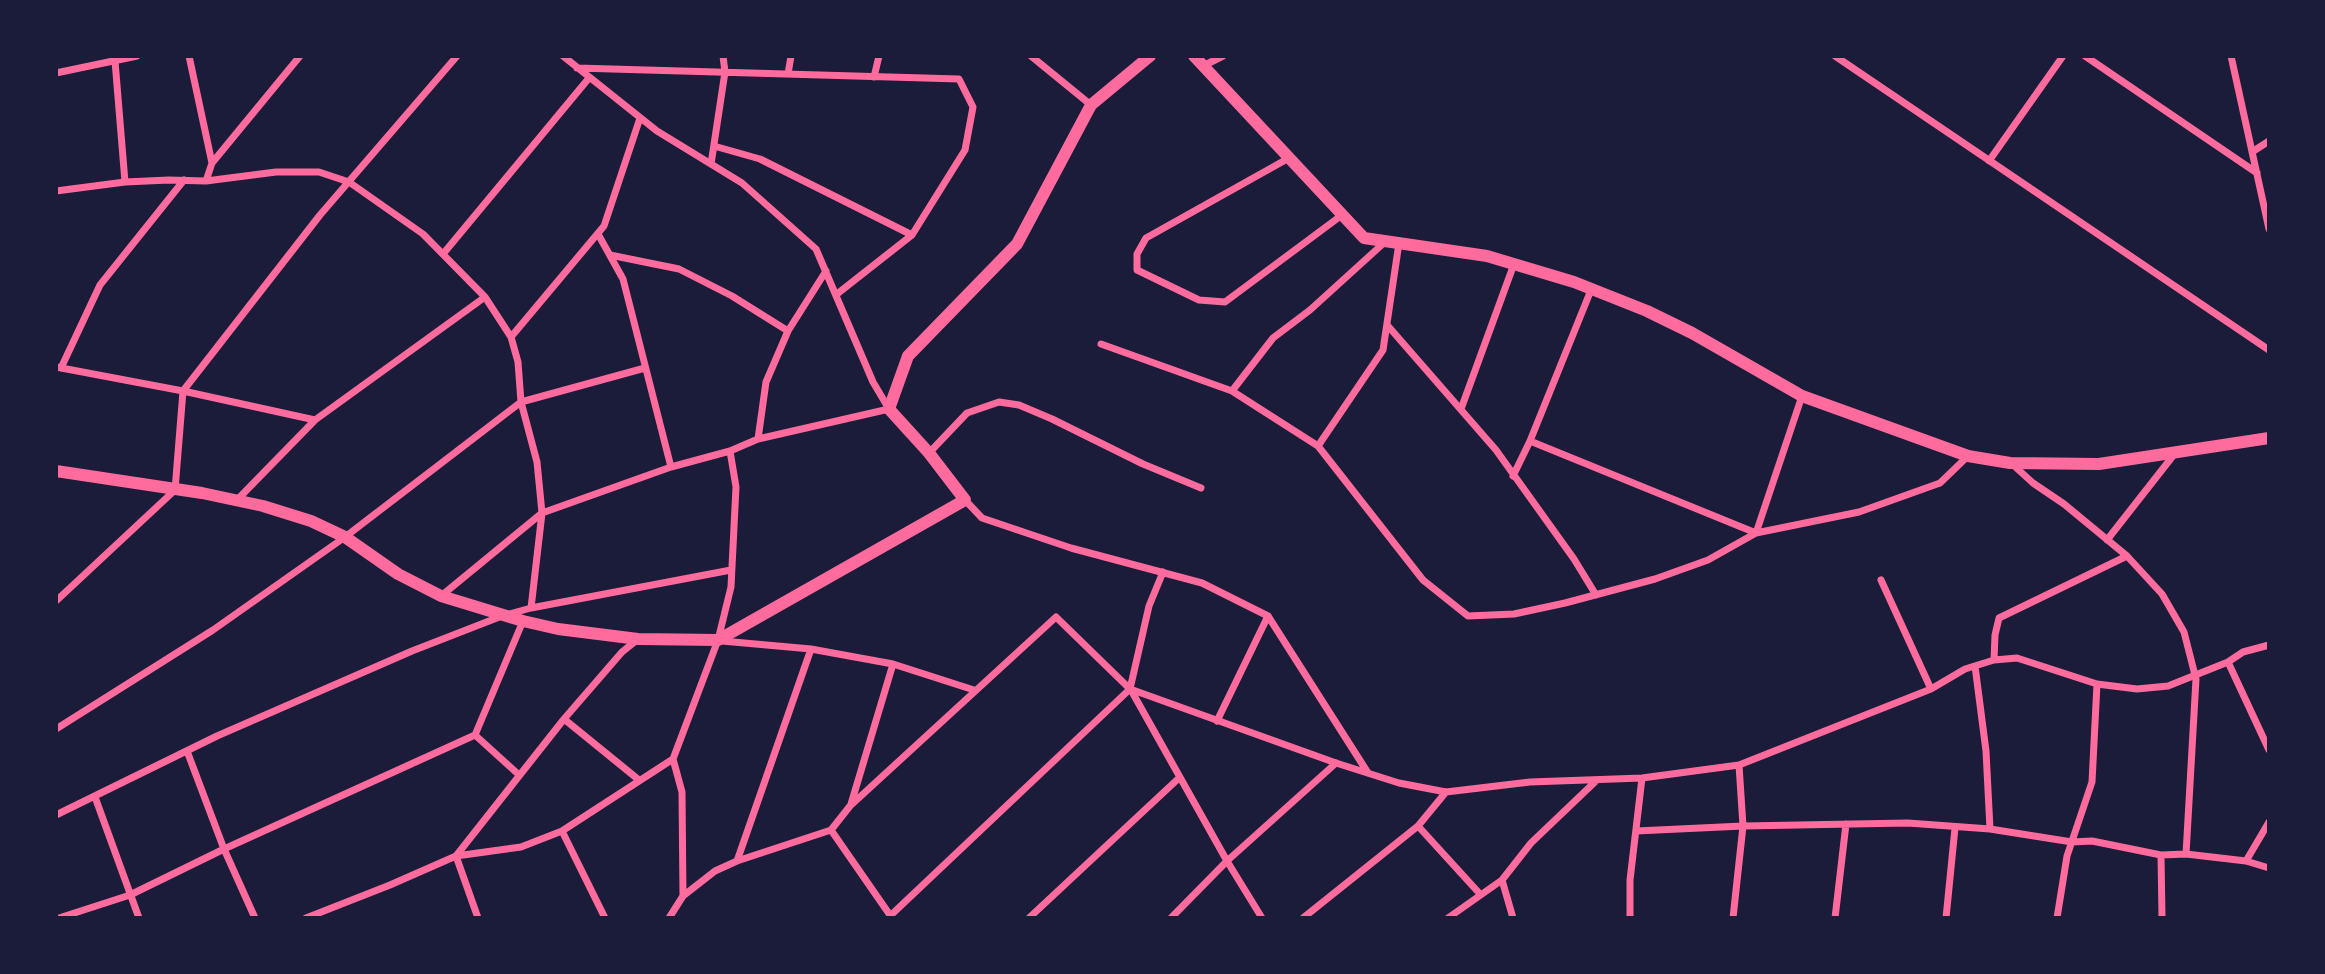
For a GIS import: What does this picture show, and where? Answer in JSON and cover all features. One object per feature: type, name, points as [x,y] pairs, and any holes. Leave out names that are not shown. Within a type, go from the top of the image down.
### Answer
[{"type":"street","points":[[56,73],[137,56]]},
{"type":"street","points":[[189,56],[212,163]]},
{"type":"street","points":[[206,181],[212,163],[300,56]]},
{"type":"street","points":[[56,601],[174,490],[183,391],[348,182],[457,56]]},
{"type":"street","points":[[711,164],[725,72],[723,56]]},
{"type":"street","points":[[788,74],[791,56]]},
{"type":"street","points":[[874,77],[879,56]]},
{"type":"street","points":[[1031,56],[1091,105]]},
{"type":"street","points":[[889,409],[908,356],[1017,244],[1091,105],[1150,56]]},
{"type":"street","points":[[1194,56],[1364,238],[1487,256],[1591,290],[1647,311],[1692,333],[1802,396],[1968,456],[2011,463],[2099,464],[2269,438]]},
{"type":"street","points":[[1203,66],[1223,56]]},
{"type":"street","points":[[1835,56],[2269,350]]},
{"type":"street","points":[[1989,161],[2063,56]]},
{"type":"street","points":[[2085,56],[2257,173]]},
{"type":"street","points":[[2231,56],[2269,229]]},
{"type":"street","points":[[566,57],[576,68],[657,131],[742,183],[816,249],[873,382],[889,409],[982,518],[1071,548],[1202,583],[1268,616],[1369,774]]},
{"type":"street","points":[[115,61],[125,183]]},
{"type":"street","points":[[576,68],[959,79],[973,107],[965,150],[912,235],[837,295]]},
{"type":"street","points":[[443,254],[589,78]]},
{"type":"street","points":[[511,337],[604,226],[640,118]]},
{"type":"street","points":[[2252,152],[2269,141]]},
{"type":"street","points":[[714,146],[760,159],[912,235]]},
{"type":"street","points":[[1289,158],[1146,238],[1137,254],[1137,270],[1199,300],[1224,302],[1342,215]]},
{"type":"street","points":[[56,191],[125,183],[206,181],[276,172],[319,172],[348,182],[423,234],[485,297],[511,337],[518,362],[521,402],[537,462],[542,513],[531,608]]},
{"type":"street","points":[[184,180],[100,285],[59,367],[315,420]]},
{"type":"street","points":[[598,234],[623,279],[671,467]]},
{"type":"street","points":[[1318,446],[1383,350],[1388,326],[1393,242]]},
{"type":"street","points":[[1232,391],[1273,338],[1393,242]]},
{"type":"street","points":[[610,255],[679,269],[732,296],[788,331]]},
{"type":"street","points":[[1461,410],[1514,264]]},
{"type":"street","points":[[758,439],[766,383],[788,331],[826,271]]},
{"type":"street","points":[[1513,476],[1530,441],[1591,290]]},
{"type":"street","points":[[237,500],[315,420],[485,297]]},
{"type":"street","points":[[1388,326],[1496,450],[1574,559],[1596,595]]},
{"type":"street","points":[[1101,344],[1232,391],[1318,446],[1423,580],[1468,616],[1514,614],[1655,579],[1708,560],[1756,533],[1859,512],[1940,483],[1968,456]]},
{"type":"street","points":[[56,729],[213,630],[345,537],[521,402],[645,368]]},
{"type":"street","points":[[1756,533],[1802,396]]},
{"type":"street","points":[[929,453],[967,413],[999,402],[1019,405],[1052,419],[1143,464],[1201,488]]},
{"type":"street","points":[[441,596],[542,513],[671,467],[730,451],[758,439],[889,409]]},
{"type":"street","points":[[1530,441],[1756,533]]},
{"type":"street","points":[[683,896],[682,792],[673,759],[718,640],[730,587],[736,487],[730,451]]},
{"type":"street","points":[[2107,540],[2177,451]]},
{"type":"street","points":[[2011,463],[2127,556],[2162,594],[2184,632],[2196,679],[2186,854]]},
{"type":"street","points":[[56,471],[237,500],[311,521],[345,537],[398,575],[441,596],[502,616],[558,629],[638,639],[718,640],[811,649],[893,664],[974,690]]},
{"type":"street","points":[[718,640],[965,500]]},
{"type":"street","points":[[1994,660],[1999,618],[2127,556]]},
{"type":"street","points":[[56,815],[187,751],[412,651],[502,616],[531,608],[731,570]]},
{"type":"street","points":[[831,830],[891,917],[1130,690],[1149,607],[1163,572]]},
{"type":"street","points":[[1881,580],[1931,689]]},
{"type":"street","points":[[1217,722],[1268,616]]},
{"type":"street","points":[[669,918],[683,896],[715,871],[831,830],[850,806],[1056,617],[1130,690],[1262,918]]},
{"type":"street","points":[[59,918],[130,895],[475,734],[523,621]]},
{"type":"street","points":[[456,856],[564,719],[622,652],[638,639]]},
{"type":"street","points":[[1130,690],[1369,774],[1446,792],[1530,782],[1642,778],[1739,765],[1931,689],[1965,669],[1994,660],[2017,658],[2096,684],[2137,689],[2168,686],[2228,662],[2243,652],[2269,645]]},
{"type":"street","points":[[737,861],[811,649]]},
{"type":"street","points":[[2228,662],[2269,750]]},
{"type":"street","points":[[850,806],[893,664]]},
{"type":"street","points":[[1975,666],[1987,764],[1990,829]]},
{"type":"street","points":[[2057,918],[2067,856],[2092,782],[2096,684]]},
{"type":"street","points":[[564,719],[639,780]]},
{"type":"street","points":[[475,734],[519,775]]},
{"type":"street","points":[[187,751],[224,849],[255,918]]},
{"type":"street","points":[[306,918],[390,886],[456,856],[521,848],[562,831],[673,759]]},
{"type":"street","points":[[1171,918],[1227,861],[1336,763]]},
{"type":"street","points":[[1733,918],[1743,826],[1739,765]]},
{"type":"street","points":[[1029,918],[1179,778]]},
{"type":"street","points":[[1630,918],[1630,880],[1642,778]]},
{"type":"street","points":[[1448,918],[1502,880],[1531,843],[1597,780]]},
{"type":"street","points":[[1303,918],[1418,826],[1446,792]]},
{"type":"street","points":[[95,797],[139,918]]},
{"type":"street","points":[[2246,861],[2269,822]]},
{"type":"street","points":[[1636,831],[1908,823],[1990,829],[2072,842],[2092,841],[2161,855],[2186,854],[2246,861],[2269,868]]},
{"type":"street","points":[[1835,918],[1846,824]]},
{"type":"street","points":[[1418,826],[1480,894]]},
{"type":"street","points":[[1946,918],[1955,828]]},
{"type":"street","points":[[562,831],[605,918]]},
{"type":"street","points":[[2161,855],[2162,918]]},
{"type":"street","points":[[456,856],[478,918]]},
{"type":"street","points":[[1502,880],[1513,918]]}]
